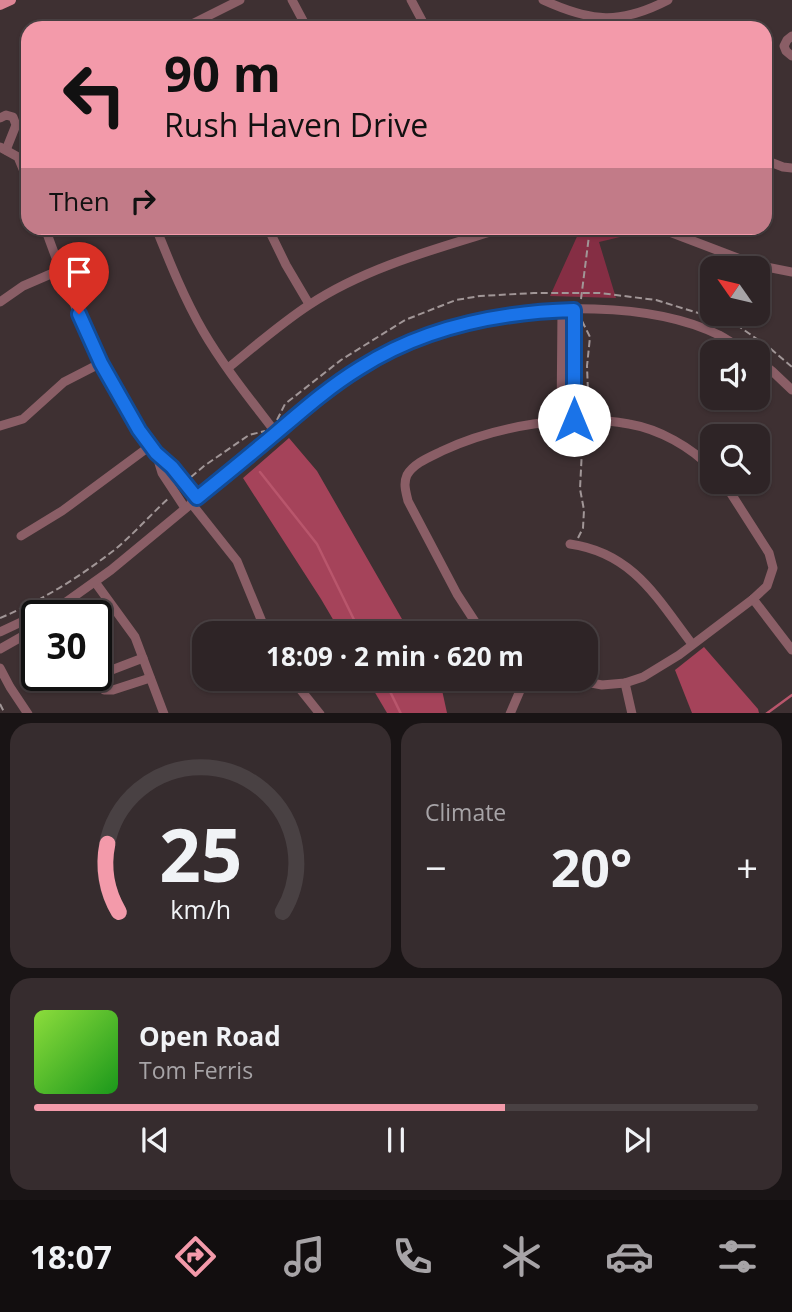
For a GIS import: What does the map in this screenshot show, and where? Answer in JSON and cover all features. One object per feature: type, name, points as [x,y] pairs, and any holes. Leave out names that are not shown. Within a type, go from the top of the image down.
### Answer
[{"type":"main road","points":[[0,5],[11,0]]},
{"type":"street","points":[[198,21],[240,0]]},
{"type":"street","points":[[292,0],[303,21]]},
{"type":"street","points":[[411,0],[422,21]]},
{"type":"street","points":[[543,0],[569,12],[592,18],[621,18],[652,9],[668,0]]},
{"type":"street","points":[[792,36],[784,46],[792,56]]},
{"type":"street","points":[[0,118],[6,115],[13,117],[16,125],[3,148],[18,157],[21,164]]},
{"type":"street","points":[[772,163],[792,168]]},
{"type":"street","points":[[48,235],[101,363],[132,419],[153,450],[162,473],[175,493],[191,503],[237,561],[262,621]]},
{"type":"street","points":[[159,235],[184,295],[204,332],[274,430]]},
{"type":"street","points":[[271,235],[309,304]]},
{"type":"street","points":[[228,368],[309,304],[382,268],[482,235]]},
{"type":"street","points":[[676,235],[756,265],[792,272]]},
{"type":"street","points":[[0,302],[23,285],[60,270]]},
{"type":"street","points":[[561,421],[562,310]]},
{"type":"street","points":[[70,600],[191,503],[274,430],[362,366],[407,344],[466,322],[534,311],[562,310],[615,310],[670,319],[726,340]]},
{"type":"street","points":[[574,420],[577,310]]},
{"type":"street","points":[[0,426],[23,419],[64,382],[101,363]]},
{"type":"street","points":[[770,369],[792,390]]},
{"type":"street","points":[[473,621],[408,501],[404,486],[408,475],[417,464],[468,440],[528,425],[574,420],[618,422],[643,428],[660,434],[700,459]]},
{"type":"street","points":[[153,450],[185,483],[191,503]]},
{"type":"street","points":[[21,536],[153,450]]},
{"type":"street","points":[[598,684],[625,683],[657,670],[767,586],[773,568],[769,553],[731,494]]},
{"type":"street","points":[[570,544],[611,556],[636,574],[654,593],[692,645]]},
{"type":"street","points":[[95,582],[133,632],[164,713]]},
{"type":"street","points":[[753,599],[792,650]]},
{"type":"street","points":[[0,632],[21,622]]},
{"type":"street","points":[[0,649],[21,637]]},
{"type":"street","points":[[143,659],[105,673],[99,680],[100,685],[104,690],[113,690],[150,678]]},
{"type":"street","points":[[0,668],[28,713]]},
{"type":"street","points":[[625,683],[632,713]]},
{"type":"street","points":[[302,691],[320,713]]},
{"type":"street","points":[[510,713],[520,691]]},
{"type":"path","points":[[577,310],[582,293],[589,235]]},
{"type":"path","points":[[185,483],[204,466],[249,435],[274,430],[285,404],[341,360],[405,320],[456,300],[534,293],[600,293],[656,300],[737,325],[792,367]]},
{"type":"path","points":[[0,618],[54,592],[78,577],[114,549],[175,493]]},
{"type":"path","points":[[0,704],[5,713]]},
{"type":"shaded area","points":[[578,235],[629,235],[599,242],[616,298],[550,296]]},
{"type":"shaded area","points":[[289,438],[317,471],[403,621],[334,621],[243,478]]},
{"type":"shaded area","points":[[704,647],[759,713],[692,713],[675,670]]},
{"type":"shaded area","points":[[374,691],[442,691],[447,713],[387,713]]},
{"type":"waterway","points":[[260,472],[317,544],[355,621]]},
{"type":"waterway","points":[[390,691],[401,713]]},
{"type":"waterway","points":[[767,713],[792,695]]},
{"type":"route","points":[[79,314],[101,363],[139,430],[197,498],[317,398],[362,366],[407,344],[466,322],[534,311],[574,310],[574,420]]}]
